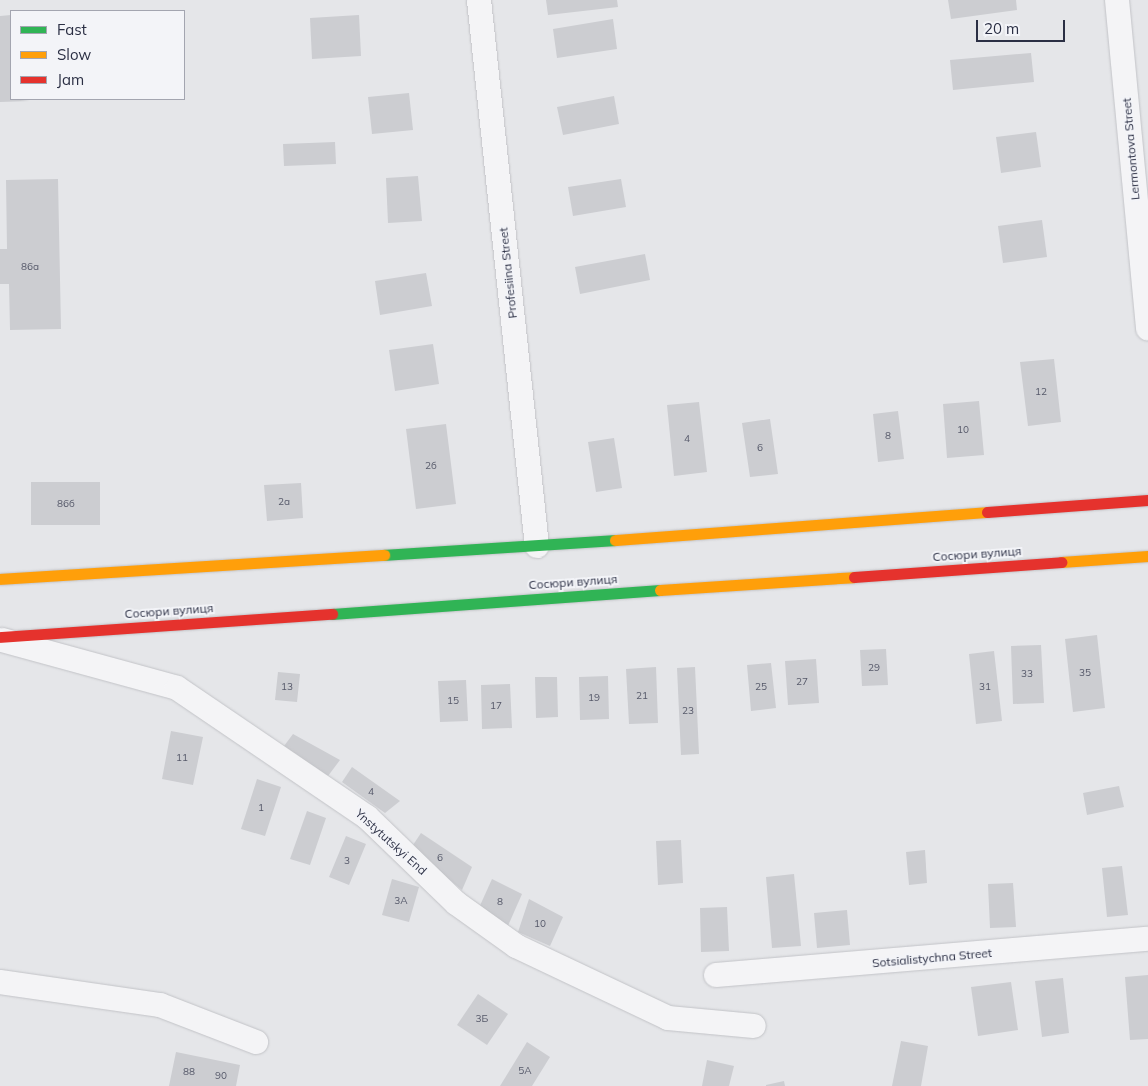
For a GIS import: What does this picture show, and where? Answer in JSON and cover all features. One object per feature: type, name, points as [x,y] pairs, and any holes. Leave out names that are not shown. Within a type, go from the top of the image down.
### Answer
[{"type":"street","name":"Profesiina Street","points":[[479,0],[537,546]]},
{"type":"street","name":"Lermontova Street","points":[[1117,0],[1148,329]]},
{"type":"street","points":[[0,579],[537,546],[1148,500]]},
{"type":"street","name":"Сосюри вулиця","points":[[0,638],[1148,556]]},
{"type":"street","name":"Ynstytutskyi End","points":[[0,638],[177,688],[367,817],[456,903],[516,946],[668,1018],[754,1026]]},
{"type":"street","name":"Sotsialistychna Street","points":[[716,975],[1148,938]]},
{"type":"street","points":[[0,982],[160,1005],[256,1042]]},
{"type":"building","points":[[546,0],[617,0],[618,7],[548,15]]},
{"type":"building","points":[[948,0],[1016,0],[1017,10],[951,19]]},
{"type":"building","points":[[10,15],[10,100],[30,101],[0,102],[0,16]]},
{"type":"building","points":[[359,15],[361,56],[312,59],[310,18]]},
{"type":"building","points":[[613,19],[617,49],[557,58],[553,29]]},
{"type":"building","points":[[1031,53],[1034,82],[953,90],[950,60]]},
{"type":"building","points":[[409,93],[413,130],[372,134],[368,97]]},
{"type":"building","points":[[614,96],[619,124],[563,135],[557,107]]},
{"type":"building","points":[[1036,132],[1041,167],[1001,173],[996,137]]},
{"type":"building","points":[[335,142],[336,164],[284,166],[283,144]]},
{"type":"building","points":[[418,176],[422,221],[388,223],[386,178]]},
{"type":"building","points":[[58,179],[61,329],[10,330],[9,284],[0,284],[0,249],[7,249],[6,180]]},
{"type":"building","points":[[621,179],[626,207],[573,216],[568,187]]},
{"type":"building","points":[[1042,220],[1047,257],[1003,263],[998,226]]},
{"type":"building","points":[[645,254],[650,280],[580,294],[575,267]]},
{"type":"building","points":[[426,273],[432,306],[380,315],[375,281]]},
{"type":"building","points":[[433,344],[439,384],[395,391],[389,350]]},
{"type":"building","points":[[1054,359],[1061,422],[1028,426],[1020,362]]},
{"type":"building","points":[[979,401],[984,455],[947,458],[943,404]]},
{"type":"building","points":[[699,402],[707,472],[674,476],[667,405]]},
{"type":"building","points":[[898,411],[904,459],[878,462],[873,414]]},
{"type":"building","points":[[770,419],[778,474],[750,477],[742,423]]},
{"type":"building","points":[[446,424],[456,504],[416,509],[406,429]]},
{"type":"building","points":[[614,438],[622,488],[596,492],[588,442]]},
{"type":"building","points":[[31,482],[100,482],[100,525],[31,525]]},
{"type":"building","points":[[301,483],[303,518],[267,521],[264,485]]},
{"type":"building","points":[[1097,635],[1105,708],[1073,712],[1065,639]]},
{"type":"building","points":[[1041,645],[1044,703],[1013,704],[1011,646]]},
{"type":"building","points":[[886,649],[888,685],[862,686],[860,650]]},
{"type":"building","points":[[994,651],[1002,721],[976,724],[969,654]]},
{"type":"building","points":[[816,659],[819,703],[788,705],[785,661]]},
{"type":"building","points":[[771,663],[776,708],[751,711],[747,665]]},
{"type":"building","points":[[656,667],[658,723],[629,724],[626,669]]},
{"type":"building","points":[[695,667],[699,754],[681,755],[677,668]]},
{"type":"building","points":[[278,672],[300,674],[297,702],[275,700]]},
{"type":"building","points":[[608,676],[609,719],[580,720],[579,677]]},
{"type":"building","points":[[535,677],[557,677],[558,717],[536,718]]},
{"type":"building","points":[[466,680],[468,721],[440,722],[438,681]]},
{"type":"building","points":[[510,684],[512,728],[482,729],[481,685]]},
{"type":"building","points":[[171,731],[203,737],[193,785],[162,779]]},
{"type":"building","points":[[293,734],[340,760],[328,776],[284,746]]},
{"type":"building","points":[[352,767],[400,801],[385,813],[342,782]]},
{"type":"building","points":[[257,779],[281,787],[265,836],[241,829]]},
{"type":"building","points":[[1119,786],[1124,807],[1087,815],[1083,793]]},
{"type":"building","points":[[307,811],[326,818],[310,865],[290,859]]},
{"type":"building","points":[[421,833],[472,867],[462,890],[411,848]]},
{"type":"building","points":[[346,836],[366,844],[349,885],[329,877]]},
{"type":"building","points":[[681,840],[683,883],[658,885],[656,841]]},
{"type":"building","points":[[925,850],[927,883],[909,885],[906,852]]},
{"type":"building","points":[[1122,866],[1128,915],[1107,917],[1102,868]]},
{"type":"building","points":[[794,874],[801,946],[772,948],[766,877]]},
{"type":"building","points":[[392,879],[419,887],[409,922],[382,915]]},
{"type":"building","points":[[492,879],[522,894],[507,928],[478,910]]},
{"type":"building","points":[[1013,883],[1016,927],[990,928],[988,884]]},
{"type":"building","points":[[529,899],[563,917],[550,946],[518,932]]},
{"type":"building","points":[[727,907],[729,951],[701,952],[700,908]]},
{"type":"building","points":[[847,910],[850,945],[817,948],[814,913]]},
{"type":"building","points":[[1148,975],[1148,1039],[1130,1040],[1125,977]]},
{"type":"building","points":[[1063,978],[1069,1033],[1042,1037],[1035,981]]},
{"type":"building","points":[[1011,982],[1018,1030],[978,1036],[971,987]]},
{"type":"building","points":[[478,994],[508,1014],[487,1045],[457,1025]]},
{"type":"building","points":[[901,1041],[928,1046],[921,1086],[892,1086]]},
{"type":"building","points":[[527,1042],[550,1057],[532,1086],[500,1086]]},
{"type":"building","points":[[176,1052],[240,1065],[236,1086],[169,1086]]},
{"type":"building","points":[[707,1060],[734,1066],[729,1086],[702,1086]]},
{"type":"building","points":[[784,1081],[785,1086],[766,1086],[766,1085]]},
{"type":"traffic: fast","points":[[384,555],[615,540]]},
{"type":"traffic: fast","points":[[332,614],[660,590]]},
{"type":"traffic: slow","points":[[615,540],[987,512]]},
{"type":"traffic: slow","points":[[0,579],[384,555]]},
{"type":"traffic: slow","points":[[1061,562],[1148,556]]},
{"type":"traffic: slow","points":[[660,590],[854,577]]},
{"type":"traffic: jam","points":[[987,512],[1148,500]]},
{"type":"traffic: jam","points":[[854,577],[1061,562]]},
{"type":"traffic: jam","points":[[0,637],[332,614]]}]
